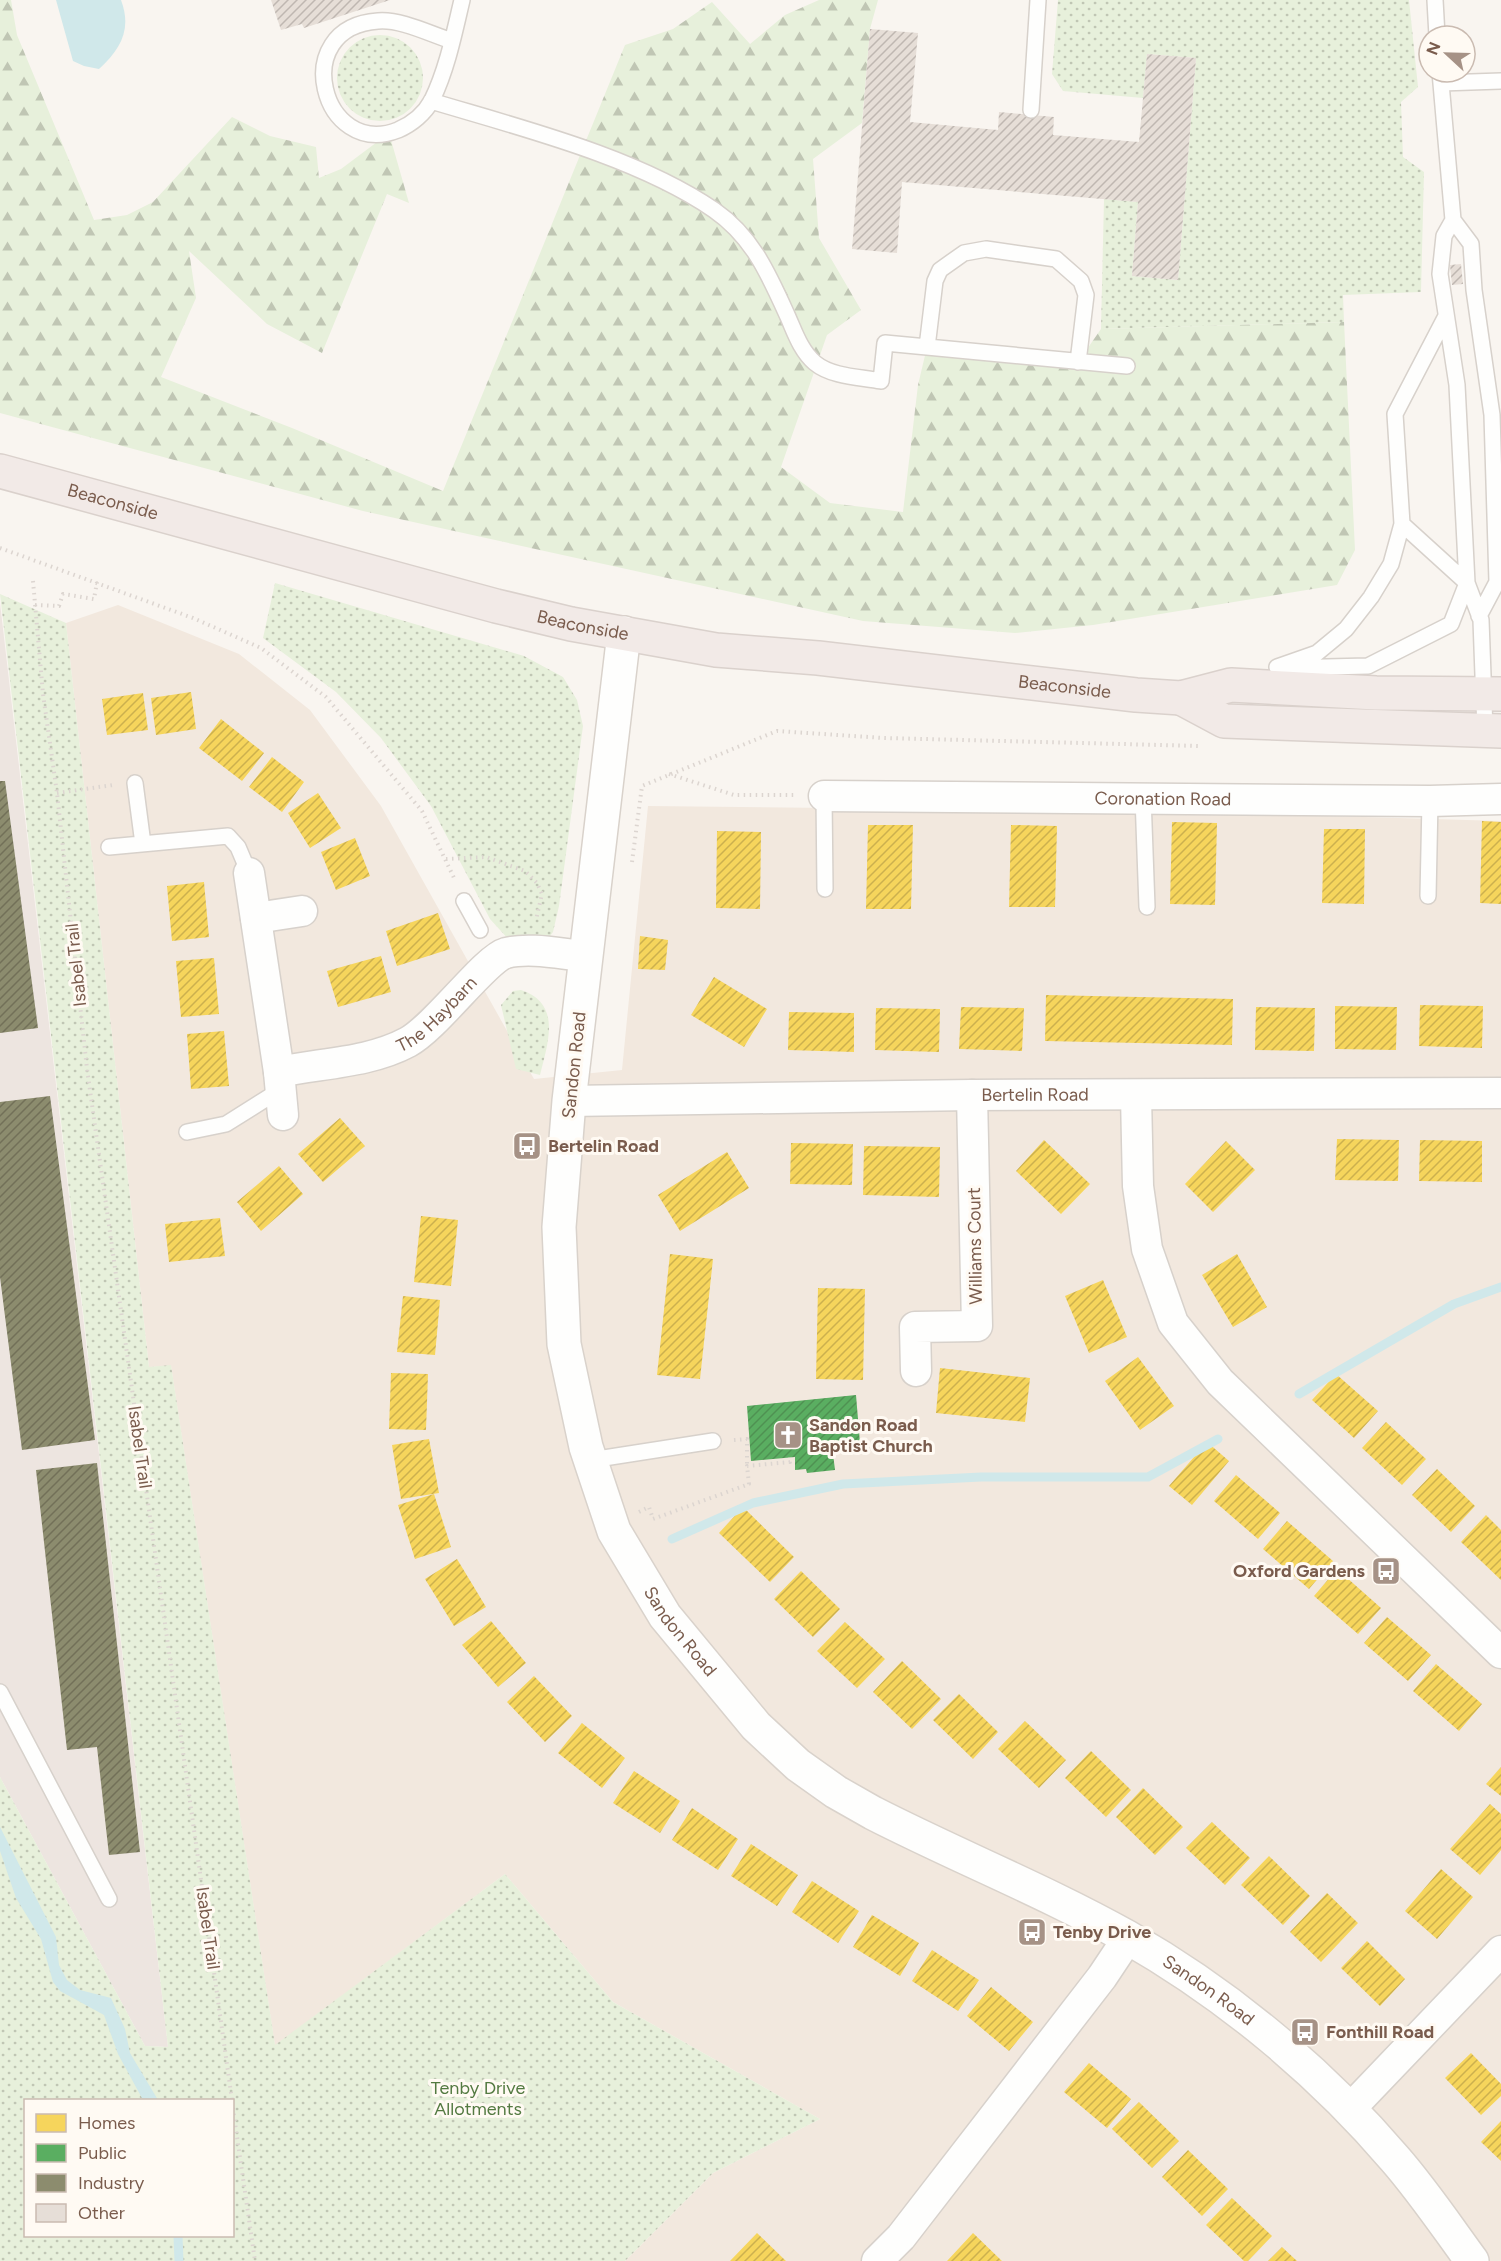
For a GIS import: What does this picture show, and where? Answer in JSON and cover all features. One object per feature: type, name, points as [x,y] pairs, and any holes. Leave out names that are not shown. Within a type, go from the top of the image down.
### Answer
[{"type":"highway","name":"Beaconside","points":[[0,471],[496,606],[571,624],[716,650],[818,658],[1136,695],[1181,698],[1231,685],[1376,693],[1493,694]]},
{"type":"highway","name":"Beaconside","points":[[1181,698],[1224,721],[1493,731]]},
{"type":"main road","name":"Sandon Road","points":[[624,633],[585,956],[558,1227],[564,1344],[591,1460],[612,1526],[665,1616],[756,1726],[798,1765],[873,1813],[1128,1938],[1205,1987],[1278,2044],[1350,2109],[1420,2190],[1472,2261]]},
{"type":"street","name":"Coronation Road","points":[[824,796],[1430,801],[1501,799]]},
{"type":"street","points":[[249,873],[281,1093]]},
{"type":"street","points":[[256,918],[302,911]]},
{"type":"street","name":"The Haybarn","points":[[281,1093],[357,1060],[408,1042],[448,1009],[491,963],[505,953],[585,956]]},
{"type":"street","name":"Bertelin Road","points":[[569,1101],[972,1095],[1501,1093]]},
{"type":"street","name":"Williams Court","points":[[916,1371],[915,1327],[977,1326],[972,1095]]},
{"type":"street","points":[[1136,1096],[1138,1186],[1147,1250],[1173,1323],[1220,1382],[1501,1653]]},
{"type":"street","points":[[876,2261],[901,2237],[1102,1977],[1128,1938]]},
{"type":"street","points":[[1350,2109],[1501,1951]]},
{"type":"lane","points":[[452,41],[380,20],[361,23],[345,32],[332,46],[324,63],[322,82],[327,100],[338,116],[352,127],[371,133],[389,133],[407,126],[431,101],[452,41],[462,0]]},
{"type":"lane","points":[[1031,110],[1038,0]]},
{"type":"lane","points":[[1435,0],[1436,24]]},
{"type":"lane","points":[[1477,79],[1501,81]]},
{"type":"lane","points":[[1441,84],[1453,220],[1471,244],[1474,290],[1492,415],[1497,582],[1479,616]]},
{"type":"lane","points":[[431,101],[534,131],[682,190],[716,211],[748,241],[764,265],[801,347],[816,364],[835,373],[880,381],[885,343],[1127,366]]},
{"type":"lane","points":[[1453,220],[1444,236],[1440,274],[1457,385],[1467,583],[1479,616],[1493,694],[1493,731]]},
{"type":"lane","points":[[927,347],[935,281],[940,270],[964,253],[986,249],[1056,259],[1081,281],[1086,295],[1078,362]]},
{"type":"lane","points":[[1231,685],[1317,653],[1347,629],[1371,597],[1390,564],[1402,524],[1395,414],[1445,318]]},
{"type":"lane","points":[[1402,524],[1467,583]]},
{"type":"lane","points":[[1277,667],[1310,669],[1368,666],[1451,624],[1467,583]]},
{"type":"lane","points":[[1479,616],[1501,601]]},
{"type":"lane","points":[[135,783],[143,844]]},
{"type":"lane","points":[[824,796],[825,889]]},
{"type":"lane","points":[[1143,797],[1147,907]]},
{"type":"lane","points":[[1428,896],[1430,801]]},
{"type":"lane","points":[[109,847],[228,836],[238,847],[249,873]]},
{"type":"lane","points":[[464,901],[480,930]]},
{"type":"lane","points":[[187,1132],[226,1124],[281,1093]]},
{"type":"lane","points":[[591,1460],[712,1441]]},
{"type":"lane","points":[[0,1692],[109,1899]]},
{"type":"path","points":[[2,549],[194,618],[261,648],[326,697],[422,811],[464,901]]},
{"type":"path","name":"Isabel Trail","points":[[33,581],[43,694],[57,793],[87,1069],[232,2099]]},
{"type":"path","points":[[35,605],[59,606],[63,594],[94,599],[97,582]]},
{"type":"path","points":[[669,774],[734,795],[824,796]]},
{"type":"path","points":[[57,793],[135,783]]},
{"type":"path","points":[[446,859],[486,857],[525,872],[537,883],[542,894],[526,952]]},
{"type":"path","points":[[612,1526],[649,1507],[653,1519],[749,1484],[747,1466],[792,1460]]},
{"type":"path","name":"Isabel Trail","points":[[234,2115],[255,2261]]},
{"type":"shaded area","points":[[0,603],[168,2047],[145,2046],[0,1777]]},
{"type":"shaded area","points":[[118,605],[239,654],[310,710],[381,806],[534,1079],[622,1070],[648,806],[1198,812],[1501,821],[1501,2261],[625,2261],[713,2173],[820,2119],[613,2002],[505,1874],[275,2046],[171,1366],[149,1367],[66,623]]},
{"type":"green space","points":[[0,0],[11,0],[17,35],[94,220],[127,215],[153,202],[232,117],[270,136],[316,147],[319,178],[341,169],[389,133],[409,203],[387,194],[322,353],[267,324],[189,251],[196,298],[161,377],[292,428],[443,491],[625,45],[673,29],[712,2],[750,44],[785,15],[819,0],[878,0],[870,29],[862,123],[813,159],[819,238],[861,310],[827,335],[781,467],[830,503],[903,512],[918,385],[927,347],[1078,362],[1101,329],[1344,322],[1355,550],[1337,585],[1093,625],[1015,633],[863,621],[363,511],[0,413]]},
{"type":"green space","points":[[1058,0],[1409,0],[1418,87],[1401,102],[1403,157],[1424,172],[1421,292],[1343,295],[1344,322],[1101,329],[1104,199],[1138,202],[1132,276],[1178,280],[1196,58],[1147,54],[1143,98],[1063,91],[1052,74]]},
{"type":"green space","points":[[380,35],[396,39],[410,48],[419,62],[423,78],[419,94],[410,108],[396,117],[380,121],[364,117],[350,108],[341,94],[337,78],[341,62],[350,48],[364,39]]},
{"type":"green space","points":[[275,583],[524,656],[563,677],[577,700],[583,726],[559,906],[553,932],[547,940],[511,942],[490,919],[431,806],[381,738],[336,692],[263,638]]},
{"type":"green space","name":"Tenby Drive Allotments","points":[[0,594],[66,623],[149,1367],[171,1365],[275,2045],[505,1874],[613,2002],[820,2119],[713,2173],[625,2261],[0,2261],[0,1777],[145,2046],[168,2047]]},
{"type":"green space","points":[[521,990],[534,996],[542,1004],[547,1014],[548,1037],[540,1075],[516,1069],[501,1005],[513,991]]},
{"type":"water","points":[[56,0],[121,0],[125,29],[119,46],[99,69],[73,61]]},
{"type":"water","points":[[0,1827],[56,1937],[59,1965],[67,1980],[80,1990],[111,1998],[125,2029],[130,2053],[157,2099],[142,2099],[118,2054],[104,2015],[60,1991],[53,1982],[41,1939],[16,1898],[0,1851]]},
{"type":"building: Homes","points":[[191,692],[196,729],[156,735],[151,698]]},
{"type":"building: Homes","points":[[143,693],[148,730],[107,735],[102,699]]},
{"type":"building: Homes","points":[[221,719],[264,753],[242,781],[199,748]]},
{"type":"building: Homes","points":[[272,757],[304,782],[282,812],[249,787]]},
{"type":"building: Homes","points":[[318,793],[341,828],[310,848],[288,813]]},
{"type":"building: Homes","points":[[1482,821],[1501,822],[1501,904],[1480,903]]},
{"type":"building: Homes","points":[[1172,822],[1217,823],[1215,905],[1170,904]]},
{"type":"building: Homes","points":[[868,825],[913,825],[911,909],[866,909]]},
{"type":"building: Homes","points":[[1011,825],[1057,826],[1055,907],[1009,907]]},
{"type":"building: Homes","points":[[1324,829],[1365,829],[1364,904],[1322,903]]},
{"type":"building: Homes","points":[[717,831],[761,832],[760,909],[716,908]]},
{"type":"building: Homes","points":[[355,838],[370,876],[336,890],[321,852]]},
{"type":"building: Homes","points":[[204,882],[209,937],[172,941],[167,886]]},
{"type":"building: Homes","points":[[438,913],[450,949],[397,966],[386,931]]},
{"type":"building: Homes","points":[[640,936],[668,940],[665,970],[638,969]]},
{"type":"building: Homes","points":[[381,956],[391,992],[338,1007],[327,971]]},
{"type":"building: Homes","points":[[214,958],[219,1014],[181,1017],[176,961]]},
{"type":"building: Homes","points":[[714,977],[767,1009],[744,1047],[691,1015]]},
{"type":"building: Homes","points":[[1046,995],[1233,999],[1232,1045],[1045,1041]]},
{"type":"building: Homes","points":[[1420,1005],[1483,1006],[1482,1048],[1419,1046]]},
{"type":"building: Homes","points":[[1335,1006],[1397,1007],[1396,1050],[1335,1049]]},
{"type":"building: Homes","points":[[961,1007],[1024,1008],[1022,1051],[959,1049]]},
{"type":"building: Homes","points":[[1256,1007],[1315,1008],[1314,1051],[1255,1050]]},
{"type":"building: Homes","points":[[876,1008],[940,1009],[939,1052],[875,1050]]},
{"type":"building: Homes","points":[[789,1012],[854,1013],[854,1052],[788,1050]]},
{"type":"building: Homes","points":[[224,1031],[229,1086],[191,1089],[187,1034]]},
{"type":"building: Homes","points":[[340,1118],[365,1146],[323,1182],[298,1154]]},
{"type":"building: Homes","points":[[1337,1139],[1399,1140],[1398,1181],[1335,1180]]},
{"type":"building: Homes","points":[[1044,1140],[1090,1184],[1061,1214],[1016,1171]]},
{"type":"building: Homes","points":[[1420,1140],[1482,1141],[1482,1182],[1419,1181]]},
{"type":"building: Homes","points":[[1226,1141],[1255,1170],[1213,1212],[1185,1184]]},
{"type":"building: Homes","points":[[791,1143],[853,1144],[852,1185],[790,1184]]},
{"type":"building: Homes","points":[[864,1146],[940,1147],[939,1197],[863,1195]]},
{"type":"building: Homes","points":[[727,1152],[749,1188],[680,1231],[658,1195]]},
{"type":"building: Homes","points":[[279,1166],[303,1194],[261,1231],[237,1202]]},
{"type":"building: Homes","points":[[421,1216],[458,1220],[451,1286],[414,1282]]},
{"type":"building: Homes","points":[[220,1218],[225,1256],[169,1262],[165,1224]]},
{"type":"building: Homes","points":[[670,1254],[713,1259],[700,1379],[657,1375]]},
{"type":"building: Homes","points":[[1237,1254],[1267,1307],[1233,1327],[1202,1275]]},
{"type":"building: Homes","points":[[1103,1280],[1127,1337],[1089,1353],[1065,1296]]},
{"type":"building: Homes","points":[[818,1288],[865,1289],[863,1380],[816,1379]]},
{"type":"building: Homes","points":[[403,1296],[440,1300],[435,1355],[397,1352]]},
{"type":"building: Homes","points":[[1138,1357],[1174,1406],[1140,1430],[1105,1381]]},
{"type":"building: Homes","points":[[940,1368],[1030,1378],[1025,1422],[936,1413]]},
{"type":"building: Homes","points":[[391,1373],[428,1374],[426,1430],[389,1429]]},
{"type":"building: Homes","points":[[1336,1374],[1378,1411],[1354,1438],[1312,1400]]},
{"type":"building: Homes","points":[[1386,1422],[1426,1459],[1402,1485],[1362,1448]]},
{"type":"building: Homes","points":[[429,1439],[439,1493],[401,1499],[392,1445]]},
{"type":"building: Homes","points":[[1207,1442],[1229,1461],[1192,1505],[1169,1486]]},
{"type":"building: Homes","points":[[1437,1469],[1475,1506],[1451,1532],[1412,1495]]},
{"type":"building: Homes","points":[[1236,1475],[1280,1513],[1258,1539],[1214,1501]]},
{"type":"building: Homes","points":[[434,1494],[451,1547],[415,1559],[398,1505]]},
{"type":"building: Homes","points":[[743,1507],[794,1557],[770,1582],[719,1533]]},
{"type":"building: Homes","points":[[1486,1515],[1501,1530],[1501,1580],[1461,1542]]},
{"type":"building: Homes","points":[[1287,1521],[1333,1561],[1309,1589],[1263,1549]]},
{"type":"building: Homes","points":[[457,1559],[486,1607],[454,1626],[425,1579]]},
{"type":"building: Homes","points":[[1337,1569],[1381,1608],[1358,1634],[1314,1596]]},
{"type":"building: Homes","points":[[801,1571],[840,1609],[813,1637],[774,1599]]},
{"type":"building: Homes","points":[[1387,1617],[1431,1655],[1408,1681],[1364,1643]]},
{"type":"building: Homes","points":[[491,1621],[526,1663],[498,1687],[462,1645]]},
{"type":"building: Homes","points":[[845,1622],[885,1659],[857,1688],[817,1651]]},
{"type":"building: Homes","points":[[902,1661],[941,1699],[912,1729],[873,1692]]},
{"type":"building: Homes","points":[[1436,1664],[1482,1704],[1459,1731],[1413,1691]]},
{"type":"building: Homes","points":[[534,1676],[572,1716],[545,1742],[507,1702]]},
{"type":"building: Homes","points":[[959,1694],[998,1732],[973,1759],[933,1720]]},
{"type":"building: Homes","points":[[1025,1721],[1066,1760],[1039,1788],[998,1749]]},
{"type":"building: Homes","points":[[582,1723],[625,1758],[602,1788],[558,1753]]},
{"type":"building: Homes","points":[[1091,1751],[1131,1790],[1106,1817],[1065,1778]]},
{"type":"building: Homes","points":[[1501,1767],[1501,1796],[1486,1784]]},
{"type":"building: Homes","points":[[634,1771],[680,1801],[660,1833],[613,1803]]},
{"type":"building: Homes","points":[[1143,1788],[1183,1827],[1155,1855],[1116,1817]]},
{"type":"building: Homes","points":[[1490,1804],[1501,1814],[1501,1850],[1480,1875],[1450,1849]]},
{"type":"building: Homes","points":[[692,1808],[738,1839],[718,1870],[672,1840]]},
{"type":"building: Homes","points":[[1212,1822],[1250,1858],[1225,1885],[1186,1848]]},
{"type":"building: Homes","points":[[751,1844],[798,1875],[777,1906],[731,1876]]},
{"type":"building: Homes","points":[[1269,1856],[1310,1896],[1283,1925],[1241,1885]]},
{"type":"building: Homes","points":[[1441,1869],[1473,1897],[1437,1939],[1405,1911]]},
{"type":"building: Homes","points":[[812,1881],[859,1911],[838,1943],[792,1912]]},
{"type":"building: Homes","points":[[1327,1893],[1358,1923],[1321,1962],[1290,1932]]},
{"type":"building: Homes","points":[[872,1915],[919,1943],[900,1976],[853,1947]]},
{"type":"building: Homes","points":[[1367,1941],[1405,1979],[1380,2006],[1341,1968]]},
{"type":"building: Homes","points":[[932,1950],[979,1980],[958,2011],[912,1981]]},
{"type":"building: Homes","points":[[991,1987],[1033,2022],[1009,2051],[967,2016]]},
{"type":"building: Homes","points":[[1471,2053],[1501,2084],[1501,2096],[1481,2115],[1445,2078]]},
{"type":"building: Homes","points":[[1089,2063],[1131,2099],[1107,2128],[1064,2092]]},
{"type":"building: Homes","points":[[1139,2102],[1179,2141],[1152,2168],[1112,2129]]},
{"type":"building: Homes","points":[[1501,2121],[1501,2161],[1481,2142]]},
{"type":"building: Homes","points":[[1188,2150],[1228,2189],[1202,2216],[1162,2177]]},
{"type":"building: Homes","points":[[1232,2198],[1272,2236],[1248,2261],[1244,2261],[1206,2225]]},
{"type":"building: Homes","points":[[757,2233],[786,2261],[730,2261]]},
{"type":"building: Homes","points":[[973,2233],[1002,2261],[947,2261]]},
{"type":"building: Homes","points":[[1282,2247],[1297,2261],[1268,2261]]},
{"type":"building: Public","points":[[856,1395],[860,1443],[832,1446],[835,1470],[807,1473],[806,1469],[795,1470],[795,1457],[751,1461],[747,1406]]},
{"type":"building: Industry","points":[[0,781],[5,781],[38,1028],[0,1033]]},
{"type":"building: Industry","points":[[50,1096],[95,1440],[22,1450],[0,1277],[0,1102]]},
{"type":"building: Industry","points":[[97,1463],[140,1852],[109,1855],[97,1747],[67,1750],[36,1470]]},
{"type":"building: Other","points":[[271,0],[390,0],[304,28],[302,24],[281,30]]},
{"type":"building: Other","points":[[870,29],[918,33],[910,122],[998,130],[999,112],[1054,117],[1053,135],[1139,142],[1147,54],[1196,58],[1178,280],[1132,276],[1138,202],[902,182],[897,253],[852,249]]},
{"type":"building: Other","points":[[1461,264],[1463,284],[1452,285],[1450,265]]},
{"type":"waterway","points":[[1299,1394],[1454,1304],[1501,1287]]},
{"type":"waterway","points":[[672,1539],[753,1503],[843,1484],[981,1477],[1148,1477],[1218,1439]]},
{"type":"waterway","points":[[178,2237],[179,2261]]},
{"type":"place","name":"Bertelin Road","points":[[527,1146]]},
{"type":"place","name":"Sandon Road Baptist Church","points":[[788,1435]]},
{"type":"place","name":"Oxford Gardens","points":[[1386,1571]]},
{"type":"place","name":"Tenby Drive","points":[[1032,1932]]},
{"type":"place","name":"Fonthill Road","points":[[1305,2032]]}]
